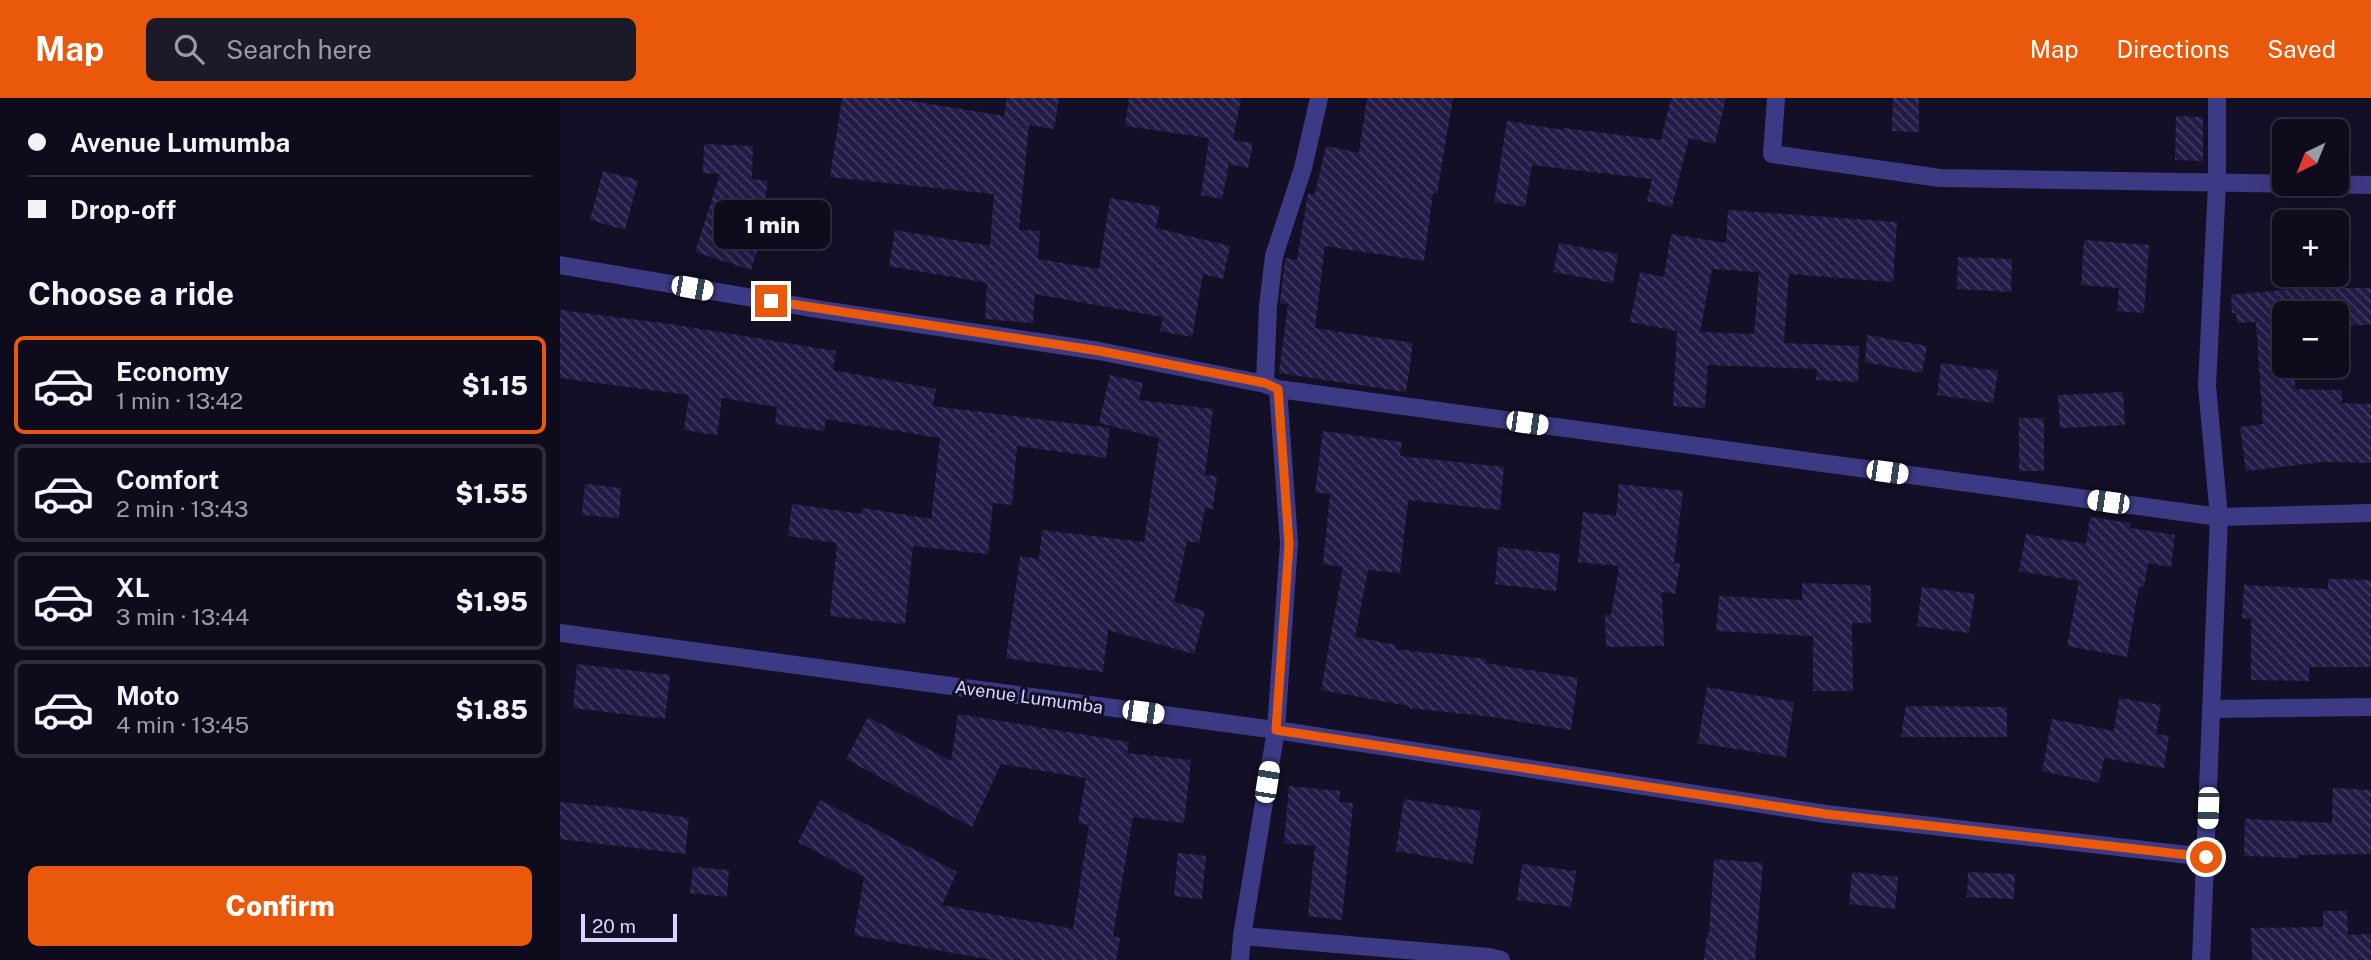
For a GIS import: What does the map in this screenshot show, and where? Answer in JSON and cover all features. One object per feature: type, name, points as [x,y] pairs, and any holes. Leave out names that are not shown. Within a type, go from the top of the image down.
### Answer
[{"type":"street","points":[[1240,960],[1276,730],[1289,544],[1272,386],[1268,306],[1274,256],[1303,168],[1319,98]]},
{"type":"street","points":[[1776,98],[1772,154],[1940,178],[2371,185]]},
{"type":"street","points":[[2201,960],[2219,517],[2207,386],[2217,184],[2217,98]]},
{"type":"street","points":[[560,265],[823,310],[1100,351],[1272,386],[2219,517],[2371,513]]},
{"type":"street","name":"Avenue Lumumba","points":[[560,633],[1276,730],[1826,814],[2206,857]]},
{"type":"street","points":[[2212,709],[2371,707]]},
{"type":"street","points":[[1242,936],[1501,960]]},
{"type":"building","points":[[842,98],[893,98],[1004,116],[1007,98],[1059,98],[1054,129],[1029,125],[1019,230],[1040,231],[1038,259],[1099,269],[1110,198],[1160,207],[1156,228],[1230,246],[1223,279],[1203,274],[1192,337],[1160,331],[1163,317],[1035,294],[1033,323],[985,319],[987,283],[889,266],[895,230],[990,246],[994,194],[830,177]]},
{"type":"building","points":[[1129,98],[1241,98],[1233,140],[1253,143],[1248,168],[1229,164],[1222,199],[1201,195],[1209,138],[1125,126]]},
{"type":"building","points":[[1367,98],[1453,98],[1437,194],[1433,193],[1424,261],[1325,246],[1315,328],[1413,343],[1406,392],[1279,373],[1288,304],[1280,303],[1285,258],[1297,260],[1308,193],[1315,194],[1326,146],[1359,153]]},
{"type":"building","points":[[1671,98],[1726,98],[1715,144],[1689,138],[1672,207],[1647,201],[1652,179],[1532,165],[1525,207],[1494,202],[1507,121],[1661,140]]},
{"type":"building","points":[[1893,98],[1919,98],[1919,132],[1892,131]]},
{"type":"building","points":[[2176,116],[2203,117],[2203,161],[2175,160]]},
{"type":"building","points":[[704,144],[753,146],[752,179],[768,181],[764,207],[771,208],[751,270],[695,252],[720,174],[703,173]]},
{"type":"building","points":[[603,171],[638,180],[625,230],[590,220]]},
{"type":"building","points":[[1728,210],[1897,222],[1893,282],[1789,274],[1784,343],[1859,346],[1858,382],[1816,380],[1817,369],[1708,365],[1705,408],[1673,406],[1677,331],[1630,322],[1640,272],[1664,277],[1671,234],[1726,243]],"holes":[[[1712,269],[1759,272],[1754,334],[1700,332]]]},
{"type":"building","points":[[2084,240],[2149,245],[2144,313],[2117,311],[2119,288],[2081,285]]},
{"type":"building","points":[[1559,243],[1618,254],[1613,283],[1553,272]]},
{"type":"building","points":[[1958,257],[2012,259],[2011,292],[1957,289]]},
{"type":"building","points":[[2305,288],[2371,288],[2371,325],[2349,325],[2349,301],[2272,301],[2272,378],[2295,378],[2295,389],[2342,390],[2342,403],[2371,404],[2371,463],[2323,462],[2246,471],[2240,427],[2263,424],[2256,322],[2237,323],[2236,313],[2232,313],[2231,295]]},
{"type":"building","points":[[560,310],[670,324],[836,351],[833,370],[936,389],[933,406],[1110,428],[1106,458],[1017,446],[1012,505],[993,503],[988,554],[913,546],[905,624],[830,616],[837,543],[788,536],[792,504],[861,514],[862,508],[931,519],[940,438],[826,419],[824,431],[775,424],[777,407],[722,398],[717,435],[684,430],[689,395],[560,378]]},
{"type":"building","points":[[1867,335],[1927,346],[1922,373],[1865,362]]},
{"type":"building","points":[[1941,363],[1998,371],[1993,403],[1937,395]]},
{"type":"building","points":[[1110,375],[1143,383],[1139,400],[1213,409],[1205,475],[1217,476],[1213,509],[1205,508],[1199,543],[1187,541],[1174,602],[1205,611],[1194,654],[1108,630],[1103,672],[1006,658],[1020,556],[1039,559],[1042,530],[1144,542],[1159,438],[1099,423]]},
{"type":"building","points":[[2123,392],[2125,425],[2060,428],[2058,395]]},
{"type":"building","points":[[2019,418],[2044,418],[2044,471],[2019,471]]},
{"type":"building","points":[[1323,431],[1402,442],[1400,456],[1504,467],[1500,510],[1408,500],[1400,573],[1368,570],[1355,637],[1396,645],[1395,649],[1486,659],[1486,663],[1578,678],[1571,730],[1493,717],[1409,708],[1321,690],[1343,567],[1323,564],[1330,494],[1315,492]]},
{"type":"building","points":[[585,484],[621,488],[619,518],[582,515]]},
{"type":"building","points":[[1619,484],[1683,491],[1674,563],[1680,564],[1675,594],[1662,592],[1664,646],[1606,647],[1605,615],[1611,615],[1619,566],[1578,562],[1583,512],[1616,516]]},
{"type":"building","points":[[2090,517],[2130,523],[2130,528],[2175,535],[2171,567],[2148,563],[2144,587],[2139,586],[2127,657],[2067,646],[2079,581],[2019,571],[2026,534],[2086,544]]},
{"type":"building","points":[[1498,547],[1560,554],[1556,591],[1495,584]]},
{"type":"building","points":[[2328,579],[2371,580],[2371,667],[2309,667],[2309,681],[2251,680],[2251,619],[2242,618],[2244,585],[2328,589]]},
{"type":"building","points":[[1802,583],[1871,585],[1871,623],[1852,623],[1853,691],[1813,691],[1813,636],[1716,631],[1719,596],[1802,600]]},
{"type":"building","points":[[1922,587],[1975,594],[1969,633],[1917,626]]},
{"type":"building","points":[[577,664],[670,675],[665,719],[573,708]]},
{"type":"building","points":[[1707,687],[1794,702],[1786,757],[1698,743]]},
{"type":"building","points":[[2119,698],[2161,705],[2156,734],[2169,736],[2164,768],[2104,758],[2099,783],[2042,771],[2052,719],[2114,731]]},
{"type":"building","points":[[1906,706],[2007,707],[2007,737],[1901,737]]},
{"type":"building","points":[[958,714],[1129,742],[1127,753],[1191,760],[1184,823],[1133,817],[1113,936],[1120,938],[1116,960],[992,960],[854,935],[864,877],[798,842],[820,800],[957,872],[942,905],[1073,929],[1089,825],[1078,823],[1086,778],[1001,764],[972,827],[846,759],[868,717],[951,761]]},
{"type":"building","points":[[1289,786],[1340,791],[1339,802],[1353,803],[1342,920],[1308,916],[1315,846],[1284,843]]},
{"type":"building","points":[[2333,788],[2371,790],[2371,854],[2299,855],[2299,858],[2244,856],[2245,819],[2332,823]]},
{"type":"building","points":[[1404,799],[1481,811],[1473,864],[1396,851]]},
{"type":"building","points":[[560,802],[689,818],[685,854],[560,839]]},
{"type":"building","points":[[1178,853],[1206,856],[1202,899],[1174,896]]},
{"type":"building","points":[[1714,859],[1763,863],[1755,960],[1704,960],[1709,934]]},
{"type":"building","points":[[1522,864],[1576,871],[1571,907],[1517,900]]},
{"type":"building","points":[[693,867],[729,870],[727,897],[690,893]]},
{"type":"building","points":[[1852,872],[1898,877],[1895,909],[1849,904]]},
{"type":"building","points":[[1968,872],[2015,874],[2014,899],[1967,897]]},
{"type":"building","points":[[2323,911],[2347,911],[2348,935],[2371,934],[2371,960],[2252,960],[2251,928],[2323,927]]},
{"type":"route","points":[[771,301],[1100,351],[1265,383],[1278,389],[1289,544],[1276,730],[1826,814],[2206,857]]}]
